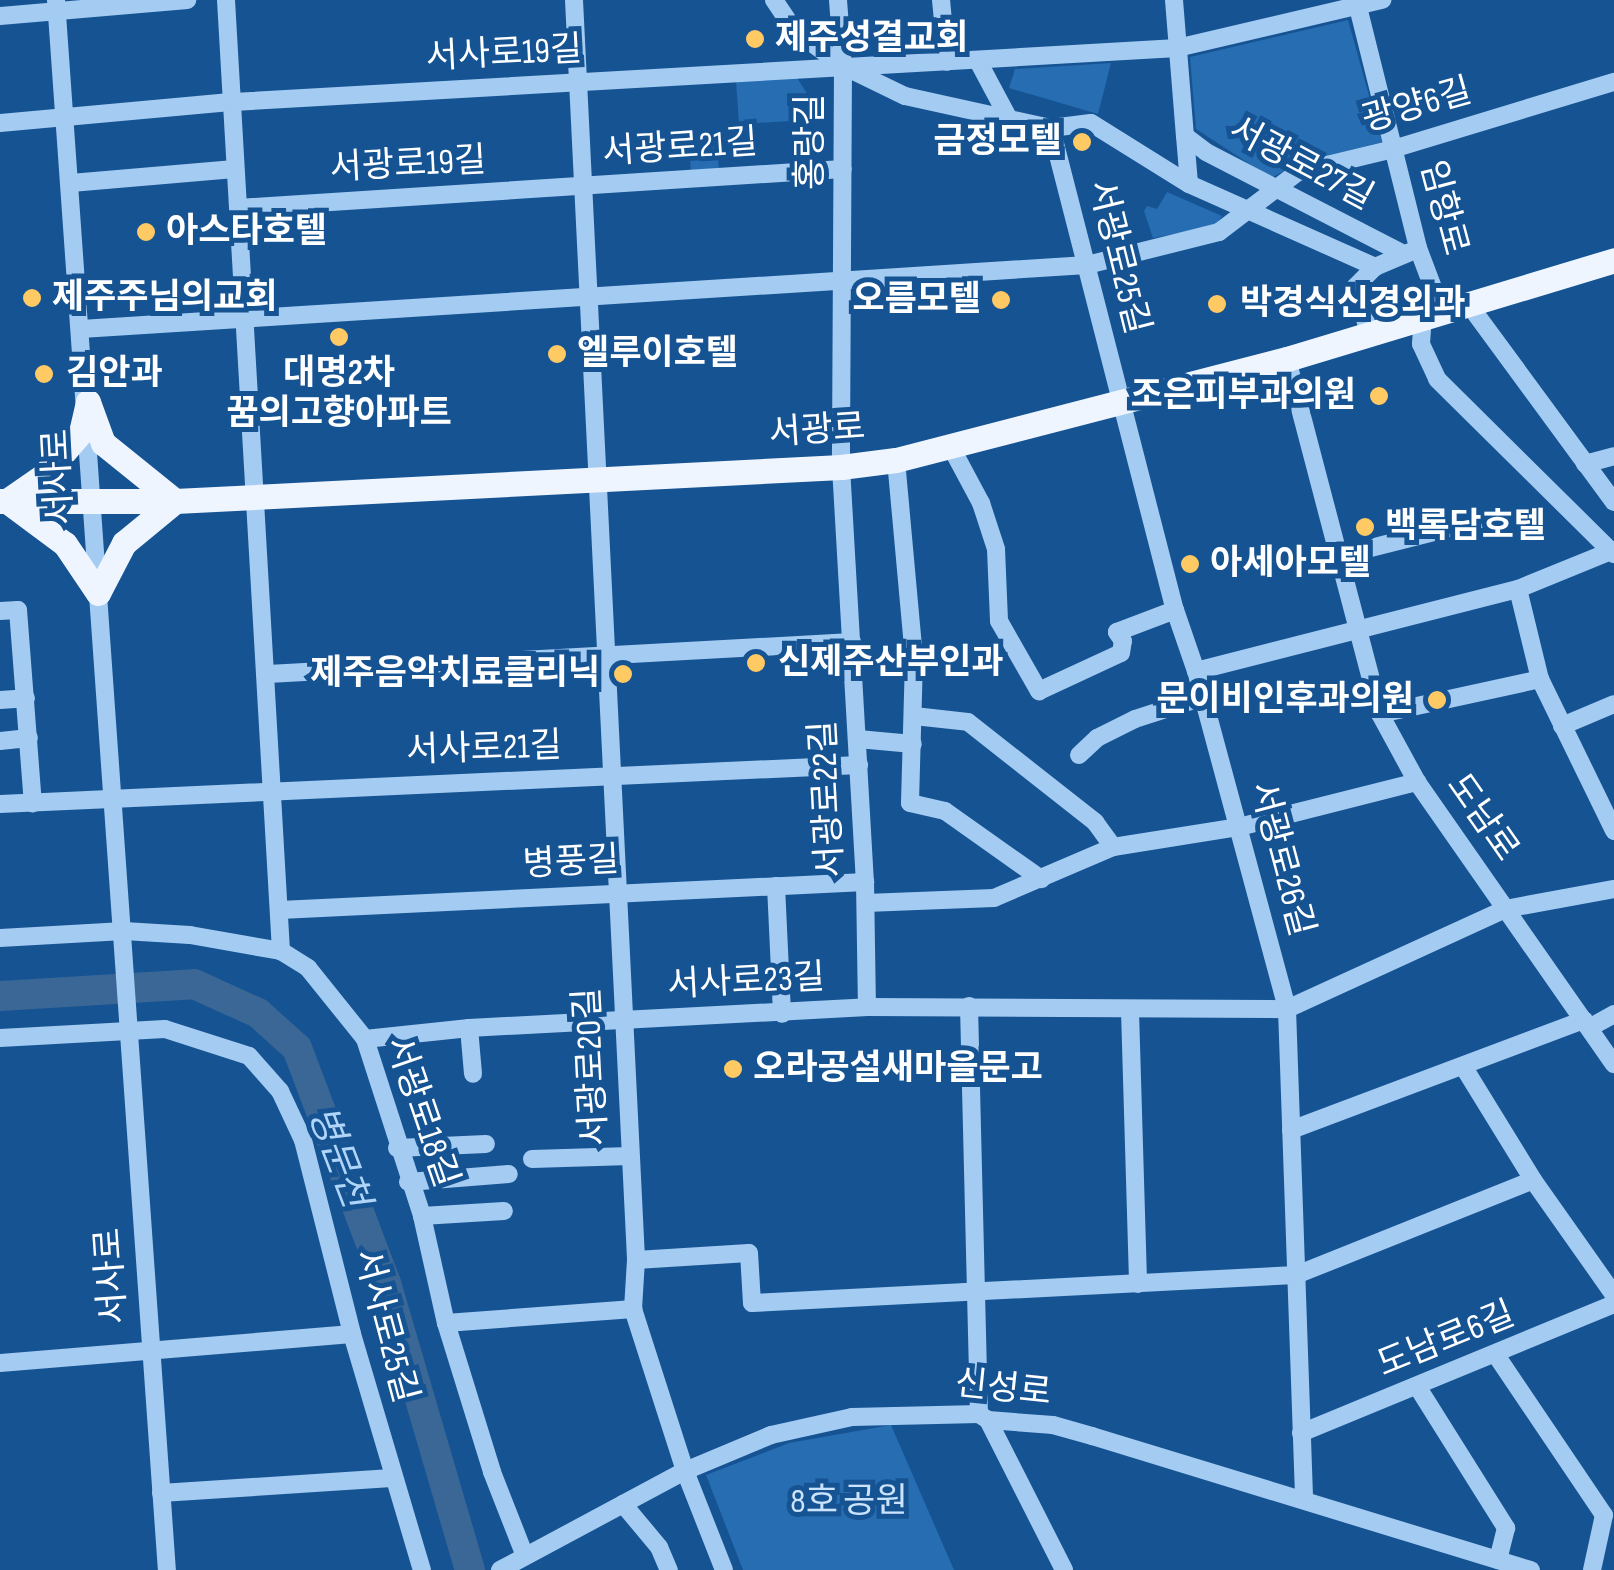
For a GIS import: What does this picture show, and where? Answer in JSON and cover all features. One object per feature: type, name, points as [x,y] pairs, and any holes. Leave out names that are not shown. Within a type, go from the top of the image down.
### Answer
[{"type":"main road","name":"서광로","points":[[3,501],[93,498],[114,504],[841,467],[896,460],[1287,359],[1614,260]]},
{"type":"main road","points":[[88,402],[103,443],[175,501],[124,543],[98,593],[65,544],[3,501],[44,476],[64,453],[81,432],[88,402]]},
{"type":"street","points":[[0,16],[57,7],[188,0]]},
{"type":"street","points":[[226,0],[268,674],[281,952]]},
{"type":"street","name":"서광로21길","points":[[574,0],[596,478]]},
{"type":"street","name":"서광로25길","points":[[774,0],[794,30],[843,66],[905,96],[1052,128],[1091,123],[1189,184],[1375,266]]},
{"type":"street","name":"홍랑길","points":[[838,0],[843,66],[841,467]]},
{"type":"street","points":[[942,0],[947,62]]},
{"type":"street","name":"서광로27길","points":[[1174,0],[1185,136],[1206,152],[1276,189],[1411,251]]},
{"type":"street","name":"서사로19길","points":[[0,124],[233,102],[1177,48],[1382,0]]},
{"type":"street","name":"임항로","points":[[1358,6],[1394,148],[1411,251],[1432,312],[1422,344],[1438,379],[1612,553]]},
{"type":"street","name":"서사로","points":[[57,7],[88,402],[167,1570]]},
{"type":"street","points":[[978,61],[1009,119]]},
{"type":"street","name":"광양6길","points":[[1086,265],[1219,232],[1298,172],[1394,148],[1614,82]]},
{"type":"street","name":"서광로25길","points":[[1052,128],[1122,402]]},
{"type":"street","points":[[1185,136],[1189,184]]},
{"type":"street","points":[[71,183],[234,169]]},
{"type":"street","name":"서광로21길","points":[[582,188],[843,170]]},
{"type":"street","name":"서광로19길","points":[[238,208],[582,188]]},
{"type":"street","points":[[1370,332],[1355,287],[1375,266],[1411,251]]},
{"type":"street","points":[[81,328],[1086,265]]},
{"type":"street","points":[[1467,302],[1614,502]]},
{"type":"street","name":"도남로","points":[[1287,359],[1380,714],[1417,782],[1614,1064]]},
{"type":"street","name":"서광로26길","points":[[1122,402],[1174,610],[1196,671],[1288,1008],[1304,1500]]},
{"type":"street","points":[[950,447],[981,503],[996,549],[999,621],[1040,690],[1121,653],[1123,642],[1118,632],[1174,610]]},
{"type":"street","points":[[1585,464],[1614,456]]},
{"type":"street","points":[[896,460],[914,659],[910,802],[945,811],[1041,879]]},
{"type":"street","name":"서광로22길","points":[[841,467],[865,882],[867,1007]]},
{"type":"street","name":"서광로20길","points":[[596,478],[636,1260],[634,1309],[685,1471],[724,1570]]},
{"type":"street","points":[[1340,556],[1477,521]]},
{"type":"street","points":[[1196,671],[1518,589],[1612,553]]},
{"type":"street","points":[[1518,589],[1540,678],[1614,831]]},
{"type":"street","points":[[0,611],[18,610],[33,803]]},
{"type":"street","points":[[268,674],[604,652],[852,642]]},
{"type":"street","points":[[1380,714],[1540,678]]},
{"type":"street","points":[[1079,755],[1097,738],[1135,719],[1203,697]]},
{"type":"street","points":[[0,700],[26,698]]},
{"type":"street","points":[[1562,726],[1614,704]]},
{"type":"street","points":[[914,716],[968,722],[1096,822],[1113,847]]},
{"type":"street","points":[[0,741],[30,738]]},
{"type":"street","points":[[858,740],[913,744]]},
{"type":"street","name":"서사로21길","points":[[0,804],[859,765]]},
{"type":"street","points":[[866,904],[994,898],[1113,847],[1239,827],[1417,782]]},
{"type":"street","name":"병풍길","points":[[280,910],[865,882]]},
{"type":"street","points":[[776,886],[782,1014]]},
{"type":"street","name":"서사로23길","points":[[365,1039],[469,1028],[867,1007],[1130,1012],[1288,1008],[1506,909],[1614,889]]},
{"type":"street","name":"서광로18길","points":[[0,938],[124,931],[190,935],[281,952],[308,968],[365,1039],[422,1216],[446,1324],[492,1472],[513,1563]]},
{"type":"street","points":[[969,1006],[983,1417],[1064,1570]]},
{"type":"street","points":[[1130,1012],[1138,1284]]},
{"type":"street","points":[[1291,1130],[1614,1014]]},
{"type":"street","name":"서사로25길","points":[[0,1038],[129,1024],[164,1029],[249,1056],[280,1091],[303,1140],[352,1334],[422,1570]]},
{"type":"street","points":[[469,1028],[473,1074]]},
{"type":"street","points":[[1463,1066],[1533,1180],[1614,1295]]},
{"type":"street","points":[[398,1148],[486,1144]]},
{"type":"street","points":[[532,1160],[630,1156]]},
{"type":"street","points":[[408,1182],[509,1174]]},
{"type":"street","points":[[636,1260],[749,1253],[752,1303],[1296,1275],[1533,1180]]},
{"type":"street","points":[[422,1216],[504,1210]]},
{"type":"street","name":"도남로6길","points":[[1301,1433],[1614,1304]]},
{"type":"street","points":[[446,1324],[634,1309]]},
{"type":"street","name":"서사로","points":[[150,1351],[352,1334]]},
{"type":"street","points":[[0,1364],[150,1351]]},
{"type":"street","points":[[1496,1355],[1604,1515],[1592,1570]]},
{"type":"street","points":[[1417,1386],[1506,1528],[1498,1560]]},
{"type":"street","name":"신성로","points":[[513,1563],[685,1471],[772,1435],[852,1417],[983,1417],[1053,1425],[1531,1570]]},
{"type":"street","points":[[161,1494],[392,1478]]},
{"type":"street","points":[[623,1504],[660,1547],[669,1570]]},
{"type":"green space","points":[[1348,20],[1382,142],[1297,164],[1271,178],[1196,129],[1190,57]]},
{"type":"green space","points":[[1111,63],[1098,114],[1009,88],[1015,69]]},
{"type":"green space","points":[[796,76],[806,92],[808,120],[739,124],[736,81]]},
{"type":"green space","points":[[717,135],[719,170],[691,171],[689,136]]},
{"type":"green space","points":[[1167,192],[1222,216],[1215,226],[1153,238],[1144,211],[1147,206],[1157,209]]},
{"type":"green space","name":"8호 공원","points":[[891,1425],[954,1570],[743,1570],[706,1475],[789,1443]]},
{"type":"waterway","name":"병문천","points":[[0,996],[194,984],[258,1013],[297,1048],[386,1283],[470,1570]]},
{"type":"place","name":"제주성결교회","points":[[755,39]]},
{"type":"place","name":"금정모텔","points":[[1082,142]]},
{"type":"place","name":"아스타호텔","points":[[146,232]]},
{"type":"place","name":"제주주님의교회","points":[[32,298]]},
{"type":"place","name":"오름모텔","points":[[1001,300]]},
{"type":"place","name":"박경식신경외과","points":[[1217,304]]},
{"type":"place","name":"대명2차 꿈의고향아파트","points":[[339,337]]},
{"type":"place","name":"엘루이호텔","points":[[557,354]]},
{"type":"place","name":"김안과","points":[[44,374]]},
{"type":"place","name":"조은피부과의원","points":[[1379,396]]},
{"type":"place","name":"백록담호텔","points":[[1365,527]]},
{"type":"place","name":"아세아모텔","points":[[1190,564]]},
{"type":"place","name":"신제주산부인과","points":[[756,663]]},
{"type":"place","name":"제주음악치료클리닉","points":[[623,674]]},
{"type":"place","name":"문이비인후과의원","points":[[1437,700]]},
{"type":"place","name":"오라공설새마을문고","points":[[733,1069]]}]
